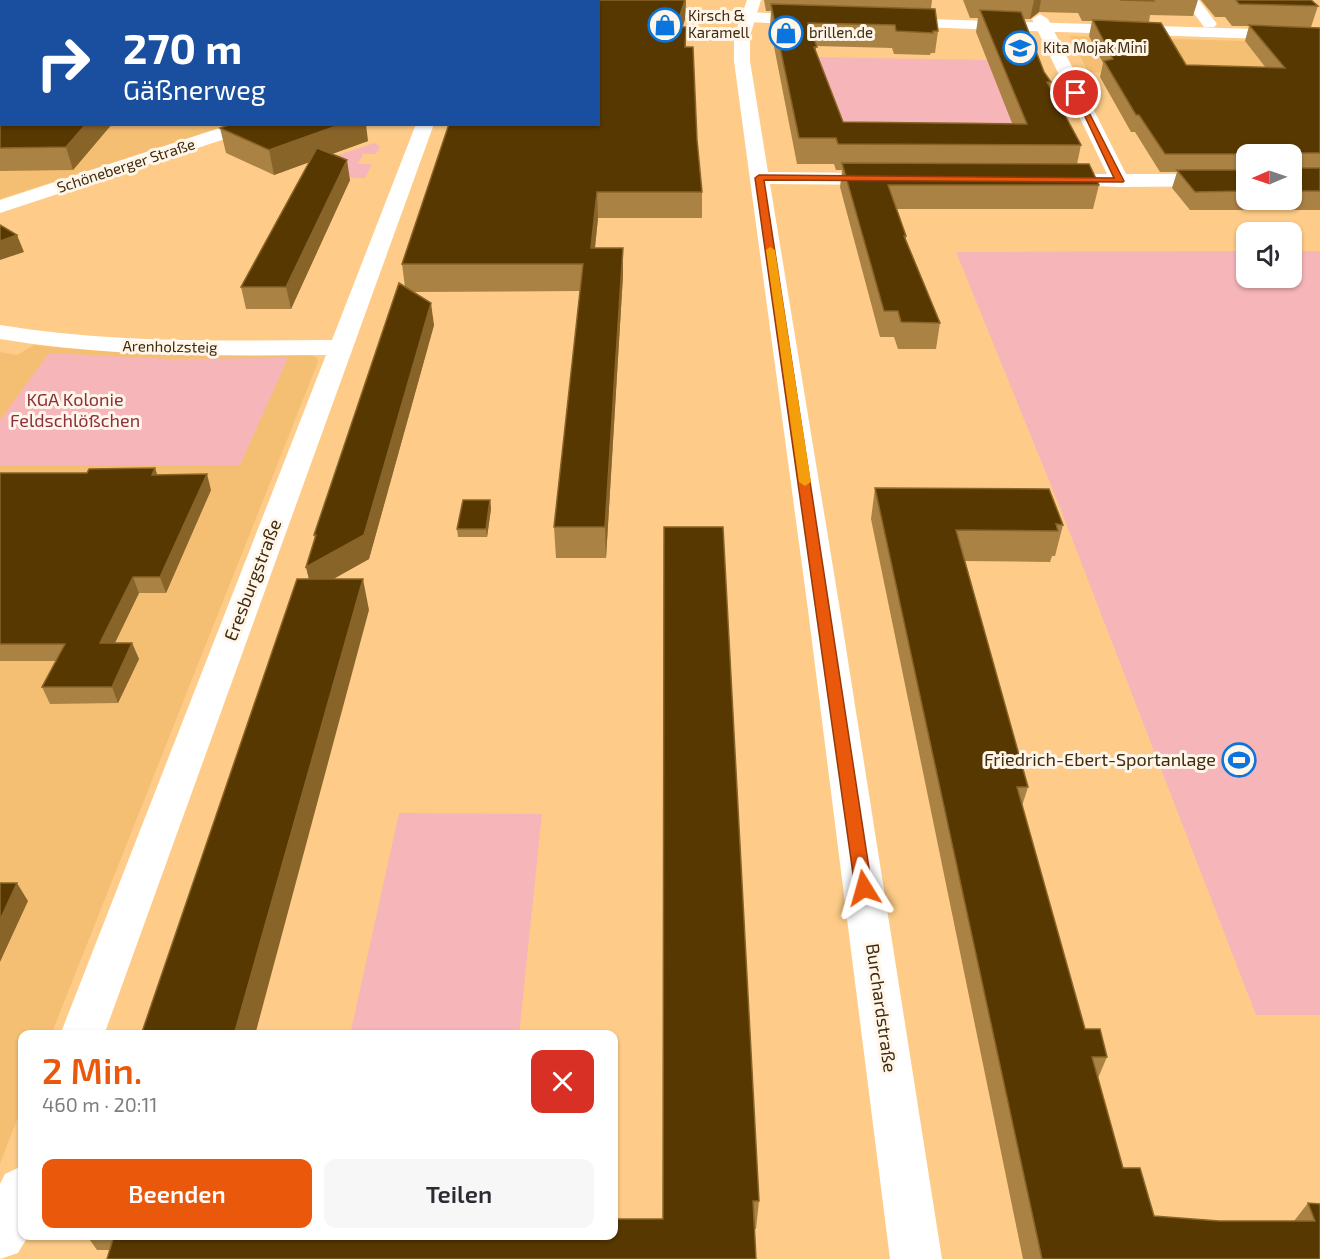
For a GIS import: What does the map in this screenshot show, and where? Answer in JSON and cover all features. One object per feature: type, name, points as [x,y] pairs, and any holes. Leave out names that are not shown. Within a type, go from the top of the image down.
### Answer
[{"type":"street","points":[[600,10],[635,0]]},
{"type":"street","points":[[653,0],[712,8],[752,8],[828,16]]},
{"type":"street","points":[[1191,0],[1209,24]]},
{"type":"street","points":[[600,2],[703,15],[752,8]]},
{"type":"street","name":"Burchardstraße","points":[[752,8],[742,36],[741,51],[828,633],[916,1259]]},
{"type":"street","points":[[881,18],[1320,36]]},
{"type":"street","points":[[1042,23],[1320,27]]},
{"type":"street","points":[[1042,23],[1120,181]]},
{"type":"street","name":"Schöneberger Straße","points":[[0,207],[246,126]]},
{"type":"street","name":"Eresburgstraße","points":[[84,1030],[424,126]]},
{"type":"street","points":[[759,178],[904,179]]},
{"type":"street","points":[[1034,180],[1236,180]]},
{"type":"street","name":"Arenholzsteig","points":[[0,332],[65,342],[126,347],[340,347]]},
{"type":"street","points":[[0,1235],[18,1202]]},
{"type":"shaded area","points":[[1070,36],[1245,41],[1305,115],[1161,75],[1088,72]]},
{"type":"shaded area","points":[[0,126],[225,126],[0,199]]},
{"type":"shaded area","points":[[34,345],[126,353],[309,354],[317,358],[318,362],[53,1030],[18,1030],[18,1117],[0,1164],[0,352],[17,355]]},
{"type":"green space","points":[[807,57],[993,60],[1016,132],[854,148]]},
{"type":"green space","points":[[374,143],[380,146],[376,154],[363,154],[358,164],[372,164],[365,178],[353,178],[317,162]]},
{"type":"green space","name":"Friedrich-Ebert-Sportanlage","points":[[1236,251],[1236,288],[1302,288],[1302,251],[1320,251],[1320,1015],[1256,1015],[1059,505],[956,252]]},
{"type":"green space","name":"KGA Kolonie Feldschlößchen","points":[[49,353],[170,359],[288,358],[240,465],[0,465],[0,420]]},
{"type":"green space","points":[[399,813],[542,814],[520,1030],[351,1030]]},
{"type":"building","points":[[600,0],[685,0],[676,27],[686,27],[685,47],[693,47],[702,192],[597,192],[591,248],[623,248],[605,527],[554,527],[583,264],[402,264],[448,126],[600,126]]},
{"type":"building","points":[[1236,0],[1311,0],[1318,6],[1239,4]]},
{"type":"building","points":[[771,4],[935,9],[938,31],[933,31],[933,33],[896,31],[895,25],[808,23],[817,47],[814,47],[843,122],[1027,124],[980,10],[1021,12],[1044,72],[1051,82],[1047,82],[1081,145],[838,144],[836,138],[799,138]]},
{"type":"building","points":[[1093,20],[1161,23],[1186,65],[1285,68],[1249,25],[1320,28],[1320,153],[1302,153],[1302,144],[1236,144],[1236,154],[1165,154],[1139,115],[1136,115],[1104,61],[1113,59]]},
{"type":"building","points":[[0,126],[84,126],[66,147],[0,148]]},
{"type":"building","points":[[226,126],[336,126],[269,150],[220,128]]},
{"type":"building","points":[[317,148],[347,160],[286,287],[241,287]]},
{"type":"building","points":[[842,163],[1089,164],[1099,185],[888,185],[906,236],[904,236],[940,323],[901,322],[898,311],[884,311]]},
{"type":"building","points":[[1302,168],[1320,168],[1320,191],[1302,191]]},
{"type":"building","points":[[1177,170],[1236,170],[1236,191],[1195,192]]},
{"type":"building","points":[[0,225],[17,235],[0,241]]},
{"type":"building","points":[[399,283],[431,303],[364,535],[306,567],[316,535],[314,535]]},
{"type":"building","points":[[155,468],[152,475],[207,474],[160,577],[133,577],[100,643],[132,643],[112,687],[42,687],[65,644],[0,644],[0,473],[87,473],[89,469]]},
{"type":"building","points":[[875,488],[1049,489],[1063,525],[1056,524],[1058,531],[956,530],[1028,787],[1017,787],[1085,1029],[1100,1029],[1107,1057],[1092,1057],[1123,1168],[1140,1168],[1154,1216],[1219,1221],[1315,1221],[1308,1203],[1320,1204],[1320,1259],[1042,1259]]},
{"type":"building","points":[[463,500],[490,500],[486,529],[457,529]]},
{"type":"building","points":[[664,527],[723,527],[759,1201],[753,1201],[756,1259],[107,1259],[113,1240],[618,1240],[618,1219],[663,1219]]},
{"type":"building","points":[[297,579],[363,579],[235,1030],[143,1030]]},
{"type":"building","points":[[0,883],[17,883],[0,920]]},
{"type":"slow traffic","points":[[770,250],[805,482]]},
{"type":"place","name":"Kirsch & Karamell","points":[[665,25]]},
{"type":"place","name":"brillen.de","points":[[786,33]]},
{"type":"place","name":"Kita Mojak Mini","points":[[1020,48]]},
{"type":"place","name":"Friedrich-Ebert-Sportanlage","points":[[1239,760]]},
{"type":"route","points":[[864,888],[759,178],[1120,181],[1076,93]]}]
